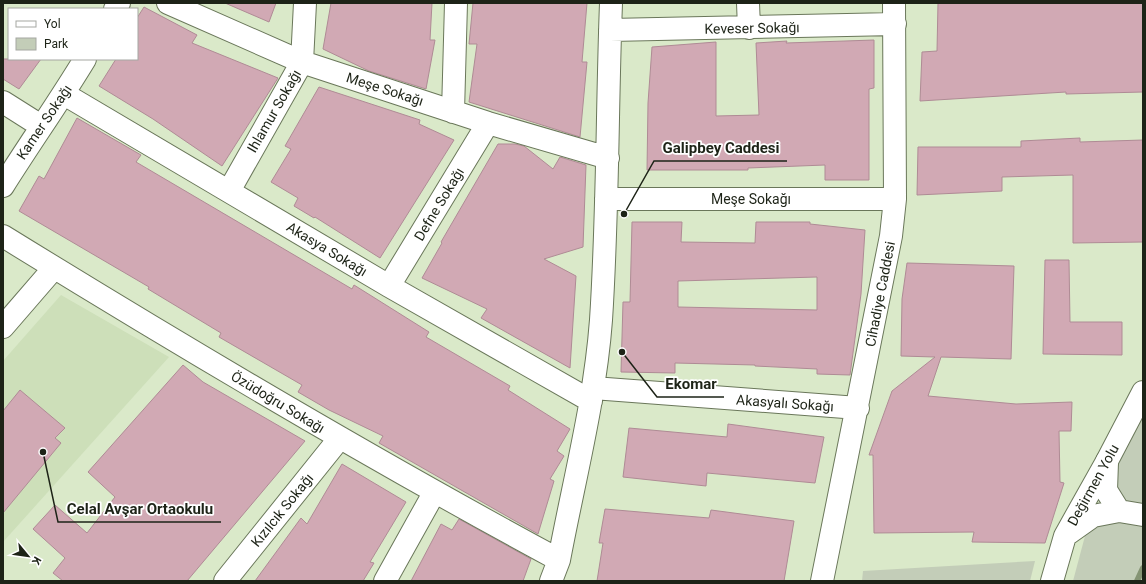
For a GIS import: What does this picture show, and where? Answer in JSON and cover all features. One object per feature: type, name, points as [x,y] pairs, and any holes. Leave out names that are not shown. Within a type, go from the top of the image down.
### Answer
[{"type":"street","name":"Meşe Sokağı","points":[[168,3],[302,62],[488,123],[608,158]]},
{"type":"street","name":"Ihlamur Sokağı","points":[[229,191],[302,62],[305,3]]},
{"type":"street","points":[[453,112],[456,3]]},
{"type":"street","points":[[551,581],[558,560],[592,395],[601,320],[608,158],[611,3]]},
{"type":"street","points":[[748,3],[749,28]]},
{"type":"street","name":"Keveser Sokağı","points":[[610,30],[749,28],[894,13]]},
{"type":"street","name":"Cihadiye Caddesi","points":[[822,581],[858,408],[891,236],[895,199],[894,13]]},
{"type":"street","name":"Kamer Sokağı","points":[[3,186],[41,126],[64,94],[84,60]]},
{"type":"street","name":"Akasya Sokağı","points":[[64,94],[389,286],[592,395]]},
{"type":"street","points":[[3,102],[41,126]]},
{"type":"street","name":"Defne Sokağı","points":[[389,286],[488,123]]},
{"type":"street","name":"Meşe Sokağı","points":[[606,199],[895,199]]},
{"type":"street","name":"Özüdoğru Sokağı","points":[[3,236],[339,439],[434,493],[558,560]]},
{"type":"street","points":[[3,327],[54,268]]},
{"type":"street","name":"Değirmen Yolu","points":[[1052,581],[1065,536],[1107,461],[1143,392]]},
{"type":"street","name":"Akasyalı Sokağı","points":[[592,395],[858,408]]},
{"type":"street","name":"Kızılcık Sokağı","points":[[225,581],[339,439]]},
{"type":"street","points":[[1107,461],[1106,490],[1134,514]]},
{"type":"street","points":[[385,581],[434,493]]},
{"type":"street","points":[[1065,536],[1093,516],[1134,514]]},
{"type":"shaded area","points":[[61,295],[169,357],[3,542],[3,361]]},
{"type":"green space","points":[[1143,414],[1143,581],[1073,581],[1089,521]]},
{"type":"green space","points":[[1035,561],[1030,581],[862,581],[863,571]]},
{"type":"building","points":[[225,3],[276,3],[269,22]]},
{"type":"building","points":[[331,3],[432,3],[430,40],[435,40],[426,89],[369,71],[323,49]]},
{"type":"building","points":[[473,3],[587,3],[582,62],[587,62],[580,137],[469,102],[477,44],[469,44]]},
{"type":"building","points":[[938,3],[1143,3],[1143,92],[1066,94],[1066,92],[920,101],[922,52],[937,51]]},
{"type":"building","points":[[144,7],[197,35],[192,43],[278,78],[222,166],[153,119],[99,86],[115,60],[138,60],[138,16]]},
{"type":"building","points":[[874,40],[874,88],[869,89],[869,180],[825,180],[825,165],[748,168],[748,170],[647,170],[648,103],[652,47],[716,42],[716,116],[759,115],[756,43],[787,41],[786,43]]},
{"type":"building","points":[[3,59],[40,60],[19,89],[3,79]]},
{"type":"building","points":[[319,87],[420,120],[419,124],[454,140],[380,258],[315,217],[314,218],[294,206],[298,198],[271,182],[291,149],[285,146]]},
{"type":"building","points":[[77,118],[141,155],[136,162],[352,289],[354,285],[429,332],[426,337],[510,386],[508,390],[570,429],[557,451],[564,456],[550,479],[554,481],[538,534],[379,443],[383,436],[329,410],[298,392],[302,385],[219,337],[221,333],[148,289],[149,287],[19,211],[39,176],[44,179]]},
{"type":"building","points":[[1080,138],[1080,142],[1143,140],[1143,242],[1073,243],[1073,175],[1002,177],[1002,191],[917,195],[918,147],[1021,147],[1021,141]]},
{"type":"building","points":[[498,144],[515,144],[524,146],[553,169],[560,157],[586,165],[583,247],[544,259],[576,276],[570,368],[481,318],[487,309],[422,278],[442,243],[441,242]]},
{"type":"building","points":[[632,222],[682,222],[681,242],[755,243],[756,222],[810,222],[810,224],[865,230],[861,294],[850,375],[817,374],[817,369],[755,365],[675,363],[675,373],[621,372],[623,302],[630,302]],"holes":[[[817,277],[817,310],[678,307],[678,281]]]},
{"type":"building","points":[[1045,260],[1069,260],[1070,322],[1122,322],[1122,355],[1043,354]]},
{"type":"building","points":[[907,263],[1014,266],[1011,359],[941,357],[928,396],[1016,404],[1072,402],[1071,431],[1059,431],[1060,482],[1064,483],[1045,543],[972,542],[974,532],[874,533],[873,455],[869,455],[892,391],[935,357],[901,356],[902,299]]},
{"type":"building","points":[[183,365],[203,382],[305,441],[187,581],[63,581],[53,573],[65,558],[33,529],[55,505],[87,533],[115,497],[88,472]]},
{"type":"building","points":[[20,390],[65,428],[55,438],[61,443],[3,513],[3,411]]},
{"type":"building","points":[[728,424],[824,437],[815,483],[707,473],[706,486],[623,477],[629,428],[727,437]]},
{"type":"building","points":[[342,464],[406,502],[370,562],[374,563],[363,581],[255,581],[301,518],[307,524]]},
{"type":"building","points":[[605,509],[709,518],[711,510],[794,521],[784,581],[597,581],[603,543],[599,543]]},
{"type":"building","points":[[459,519],[531,559],[523,581],[411,581],[441,524],[452,530]]},
{"type":"waterway","points":[[1137,581],[1143,568]]},
{"type":"place","name":"Galipbey Caddesi","points":[[624,214]]},
{"type":"place","name":"Ekomar","points":[[622,352]]},
{"type":"place","name":"Celal Avşar Ortaokulu","points":[[43,452]]}]
